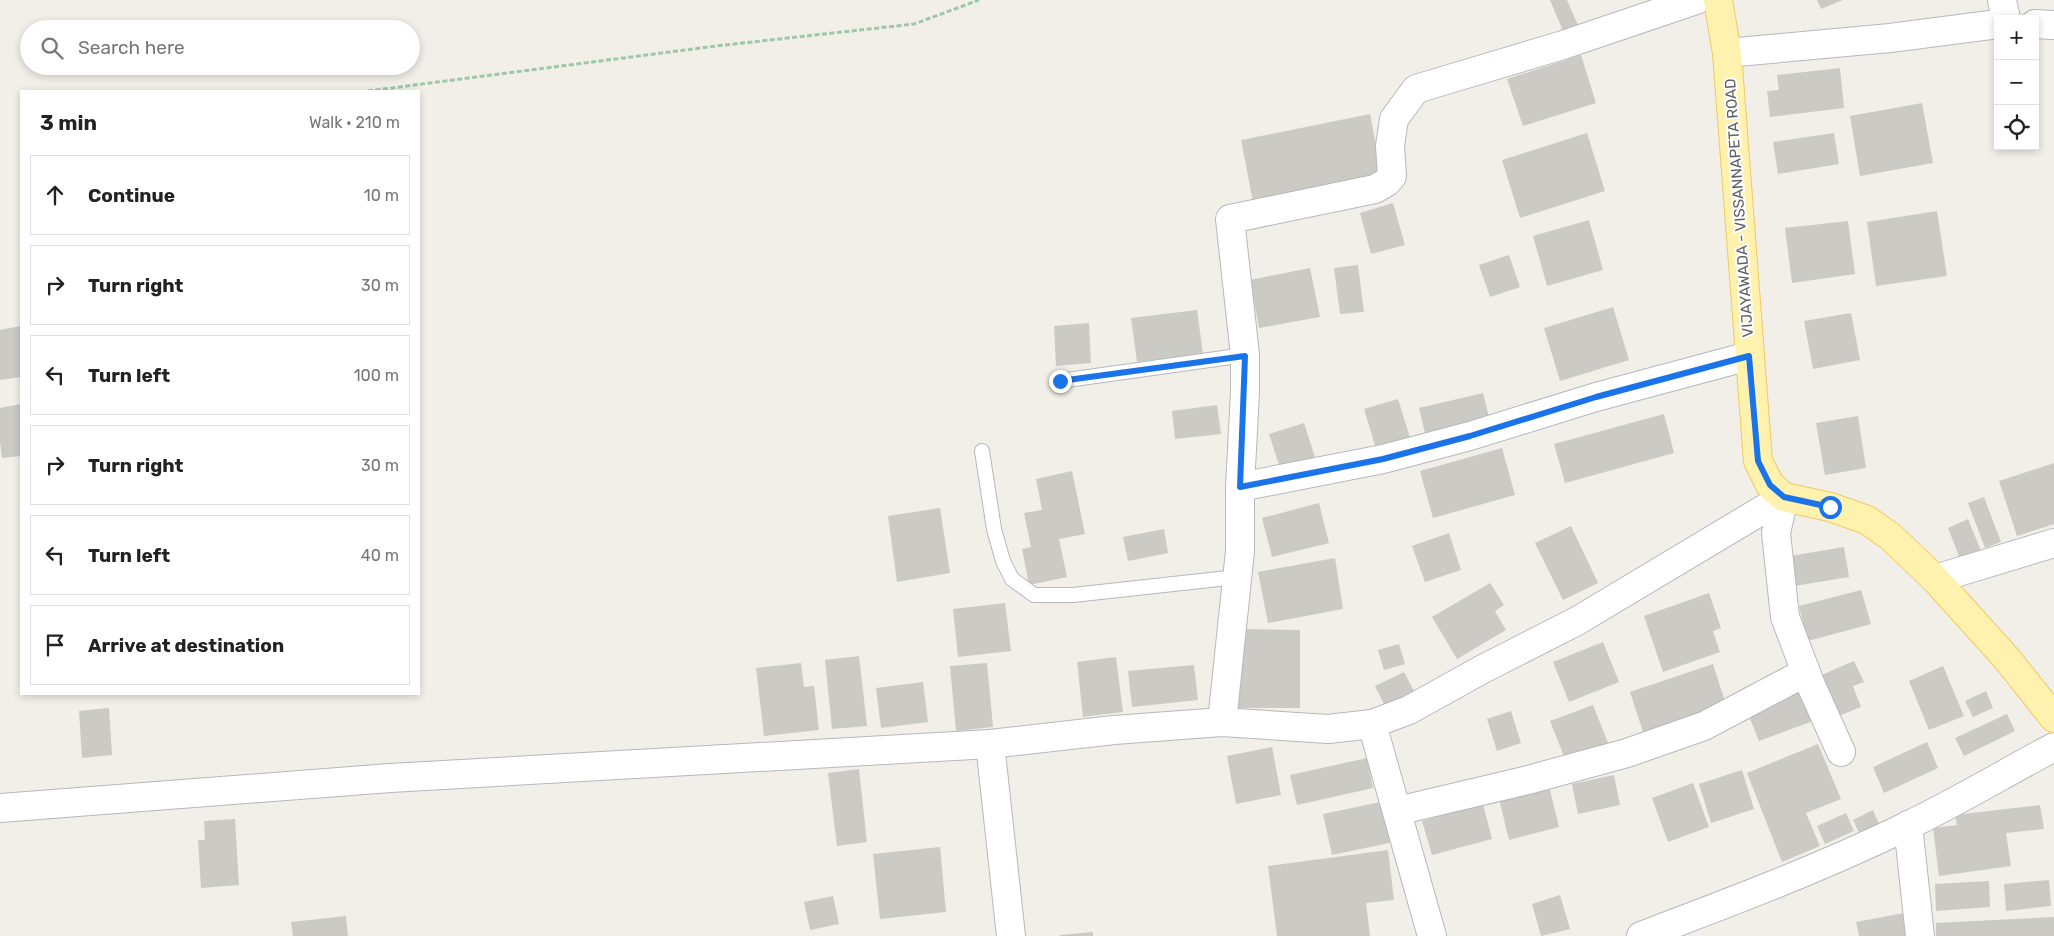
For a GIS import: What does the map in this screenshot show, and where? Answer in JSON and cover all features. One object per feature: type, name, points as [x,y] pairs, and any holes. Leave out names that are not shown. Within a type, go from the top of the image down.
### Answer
[{"type":"main road","name":"VIJAYAWADA - VISSANNAPETA ROAD","points":[[1718,0],[1727,53],[1746,279],[1749,356],[1758,461],[1770,485],[1784,497]]},
{"type":"main road","points":[[1784,497],[1830,507],[1866,520],[1892,536],[1935,579],[2008,660],[2054,716]]},
{"type":"street","points":[[1222,722],[1240,551],[1240,487],[1245,356],[1230,219],[1375,189],[1387,182],[1392,176],[1393,170],[1390,146],[1394,119],[1416,89],[1563,45],[1696,0]]},
{"type":"street","points":[[2002,0],[2005,15]]},
{"type":"street","points":[[2039,24],[2054,25]]},
{"type":"street","points":[[1727,53],[1890,38],[1994,25]]},
{"type":"street","points":[[1240,487],[1383,459],[1470,436],[1596,397],[1749,356]]},
{"type":"street","points":[[1784,497],[1776,533],[1785,617],[1806,672],[1841,752]]},
{"type":"street","points":[[0,808],[390,778],[990,744],[1114,730],[1222,722],[1328,729],[1372,724],[1408,710],[1577,621],[1784,497]]},
{"type":"street","points":[[1935,579],[2054,543]]},
{"type":"street","points":[[1397,811],[1528,780],[1627,753],[1704,726],[1806,672]]},
{"type":"street","points":[[1372,724],[1432,936]]},
{"type":"street","points":[[990,744],[1011,936]]},
{"type":"street","points":[[1641,936],[1796,876],[1908,825],[2054,747]]},
{"type":"street","points":[[1908,825],[1920,936]]},
{"type":"lane","points":[[1060,381],[1245,356]]},
{"type":"lane","points":[[982,451],[994,529],[1003,561],[1012,578],[1034,595],[1073,595],[1237,577]]},
{"type":"path","points":[[376,90],[716,46],[914,24],[979,0]]},
{"type":"building","points":[[1550,0],[1567,0],[1578,25],[1563,31]]},
{"type":"building","points":[[1817,0],[1843,0],[1821,9]]},
{"type":"building","points":[[1581,55],[1596,103],[1523,126],[1507,79]]},
{"type":"building","points":[[1840,68],[1844,108],[1770,117],[1767,91],[1779,90],[1777,75]]},
{"type":"building","points":[[1922,103],[1933,163],[1860,176],[1850,116]]},
{"type":"building","points":[[1370,114],[1383,181],[1254,207],[1241,140]]},
{"type":"building","points":[[1587,133],[1605,191],[1520,218],[1502,160]]},
{"type":"building","points":[[1834,133],[1839,164],[1778,174],[1773,142]]},
{"type":"building","points":[[1393,203],[1405,245],[1371,254],[1360,213]]},
{"type":"building","points":[[1937,211],[1947,276],[1876,286],[1867,222]]},
{"type":"building","points":[[1589,220],[1603,270],[1547,286],[1533,236]]},
{"type":"building","points":[[1848,221],[1855,274],[1792,283],[1785,228]]},
{"type":"building","points":[[1509,255],[1520,287],[1490,297],[1479,265]]},
{"type":"building","points":[[1358,265],[1364,312],[1340,314],[1334,268]]},
{"type":"building","points":[[1310,268],[1320,317],[1259,328],[1250,280]]},
{"type":"building","points":[[1613,307],[1629,360],[1560,381],[1544,328]]},
{"type":"building","points":[[1197,310],[1203,354],[1137,362],[1131,318]]},
{"type":"building","points":[[1851,313],[1860,360],[1813,369],[1804,321]]},
{"type":"building","points":[[1089,323],[1091,363],[1056,366],[1054,326]]},
{"type":"building","points":[[20,326],[20,377],[0,380],[0,330]]},
{"type":"building","points":[[1483,393],[1489,417],[1425,433],[1419,408]]},
{"type":"building","points":[[1398,399],[1411,441],[1377,452],[1364,409]]},
{"type":"building","points":[[20,404],[20,456],[2,458],[0,408]]},
{"type":"building","points":[[1217,405],[1221,434],[1175,439],[1172,411]]},
{"type":"building","points":[[1664,414],[1674,453],[1565,483],[1554,444]]},
{"type":"building","points":[[1858,416],[1866,468],[1825,475],[1816,423]]},
{"type":"building","points":[[1304,423],[1315,457],[1280,468],[1269,434]]},
{"type":"building","points":[[1502,448],[1515,495],[1433,518],[1420,471]]},
{"type":"building","points":[[2054,463],[2054,524],[2017,536],[1999,481]]},
{"type":"building","points":[[1072,471],[1085,534],[1059,539],[1067,577],[1029,585],[1022,549],[1031,547],[1024,513],[1042,510],[1036,479]]},
{"type":"building","points":[[1984,497],[2001,542],[1985,548],[1968,503]]},
{"type":"building","points":[[1319,503],[1329,543],[1272,557],[1262,518]]},
{"type":"building","points":[[940,508],[950,573],[897,582],[888,516]]},
{"type":"building","points":[[1968,519],[1981,551],[1960,559],[1948,528]]},
{"type":"building","points":[[1571,526],[1598,583],[1563,600],[1535,543]]},
{"type":"building","points":[[1164,529],[1168,553],[1128,561],[1123,537]]},
{"type":"building","points":[[1449,533],[1461,570],[1425,582],[1412,546]]},
{"type":"building","points":[[1844,547],[1849,577],[1794,586],[1790,556]]},
{"type":"building","points":[[1335,558],[1343,609],[1268,623],[1258,572]]},
{"type":"building","points":[[1490,583],[1504,605],[1495,611],[1506,630],[1457,659],[1432,617]]},
{"type":"building","points":[[1861,590],[1871,624],[1808,641],[1799,606]]},
{"type":"building","points":[[1709,593],[1721,628],[1713,631],[1720,652],[1663,672],[1644,616]]},
{"type":"building","points":[[1005,603],[1011,651],[958,657],[953,609]]},
{"type":"building","points":[[1239,629],[1300,630],[1300,708],[1238,708]]},
{"type":"building","points":[[1603,642],[1619,682],[1569,702],[1553,662]]},
{"type":"building","points":[[1399,644],[1405,664],[1384,670],[1378,650]]},
{"type":"building","points":[[859,656],[867,726],[832,729],[825,660]]},
{"type":"building","points":[[1116,657],[1123,712],[1083,717],[1077,662]]},
{"type":"building","points":[[1854,661],[1864,682],[1853,686],[1861,707],[1836,717],[1819,676]]},
{"type":"building","points":[[801,663],[804,687],[814,686],[819,730],[764,736],[756,668]]},
{"type":"building","points":[[987,663],[993,727],[956,731],[950,666]]},
{"type":"building","points":[[1713,664],[1727,708],[1644,735],[1630,692]]},
{"type":"building","points":[[1194,665],[1198,700],[1132,707],[1128,671]]},
{"type":"building","points":[[1943,666],[1964,716],[1929,730],[1909,681]]},
{"type":"building","points":[[1404,672],[1414,691],[1385,706],[1375,686]]},
{"type":"building","points":[[923,682],[928,722],[881,728],[876,688]]},
{"type":"building","points":[[1802,691],[1813,721],[1759,741],[1747,711]]},
{"type":"building","points":[[1986,691],[1993,708],[1973,717],[1965,701]]},
{"type":"building","points":[[1593,705],[1608,743],[1565,759],[1550,721]]},
{"type":"building","points":[[109,708],[112,755],[82,758],[79,711]]},
{"type":"building","points":[[1511,711],[1521,743],[1497,751],[1487,719]]},
{"type":"building","points":[[2007,714],[2015,731],[1964,756],[1955,738]]},
{"type":"building","points":[[1927,742],[1938,768],[1884,793],[1873,767]]},
{"type":"building","points":[[1818,744],[1841,799],[1806,813],[1820,846],[1782,862],[1747,773]]},
{"type":"building","points":[[1272,747],[1281,795],[1236,804],[1227,756]]},
{"type":"building","points":[[1367,758],[1373,788],[1297,805],[1290,775]]},
{"type":"building","points":[[859,769],[867,842],[837,846],[828,773]]},
{"type":"building","points":[[1742,770],[1754,809],[1711,823],[1699,784]]},
{"type":"building","points":[[1614,775],[1620,805],[1578,814],[1572,784]]},
{"type":"building","points":[[1693,783],[1709,827],[1668,842],[1652,798]]},
{"type":"building","points":[[1549,786],[1559,827],[1509,840],[1499,799]]},
{"type":"building","points":[[1385,801],[1394,842],[1332,855],[1323,814]]},
{"type":"building","points":[[1483,804],[1492,839],[1432,855],[1422,821]]},
{"type":"building","points":[[2040,805],[2044,829],[2006,833],[2011,866],[1939,876],[1933,828],[1957,825],[1955,815]]},
{"type":"building","points":[[1873,810],[1879,824],[1859,833],[1853,820]]},
{"type":"building","points":[[1846,813],[1854,831],[1825,844],[1817,826]]},
{"type":"building","points":[[235,819],[239,885],[201,888],[198,840],[205,840],[204,821]]},
{"type":"building","points":[[940,847],[946,912],[880,919],[873,854]]},
{"type":"building","points":[[1388,850],[1394,900],[1366,903],[1370,936],[1277,936],[1268,866]]},
{"type":"building","points":[[2049,880],[2051,906],[2006,911],[2004,884]]},
{"type":"building","points":[[1989,881],[1990,907],[1936,911],[1935,884]]},
{"type":"building","points":[[1560,895],[1570,929],[1541,936],[1532,904]]},
{"type":"building","points":[[833,896],[839,924],[810,930],[804,902]]},
{"type":"building","points":[[1904,913],[1908,936],[1859,936],[1856,922]]},
{"type":"building","points":[[346,916],[348,936],[293,936],[291,922]]},
{"type":"building","points":[[2054,917],[2054,936],[1936,936],[1936,923]]},
{"type":"building","points":[[1093,932],[1093,936],[1060,936],[1060,935]]},
{"type":"route","points":[[1060,381],[1245,356],[1240,487],[1383,459],[1470,436],[1596,397],[1749,356],[1758,461],[1770,485],[1784,497],[1830,507]]}]
